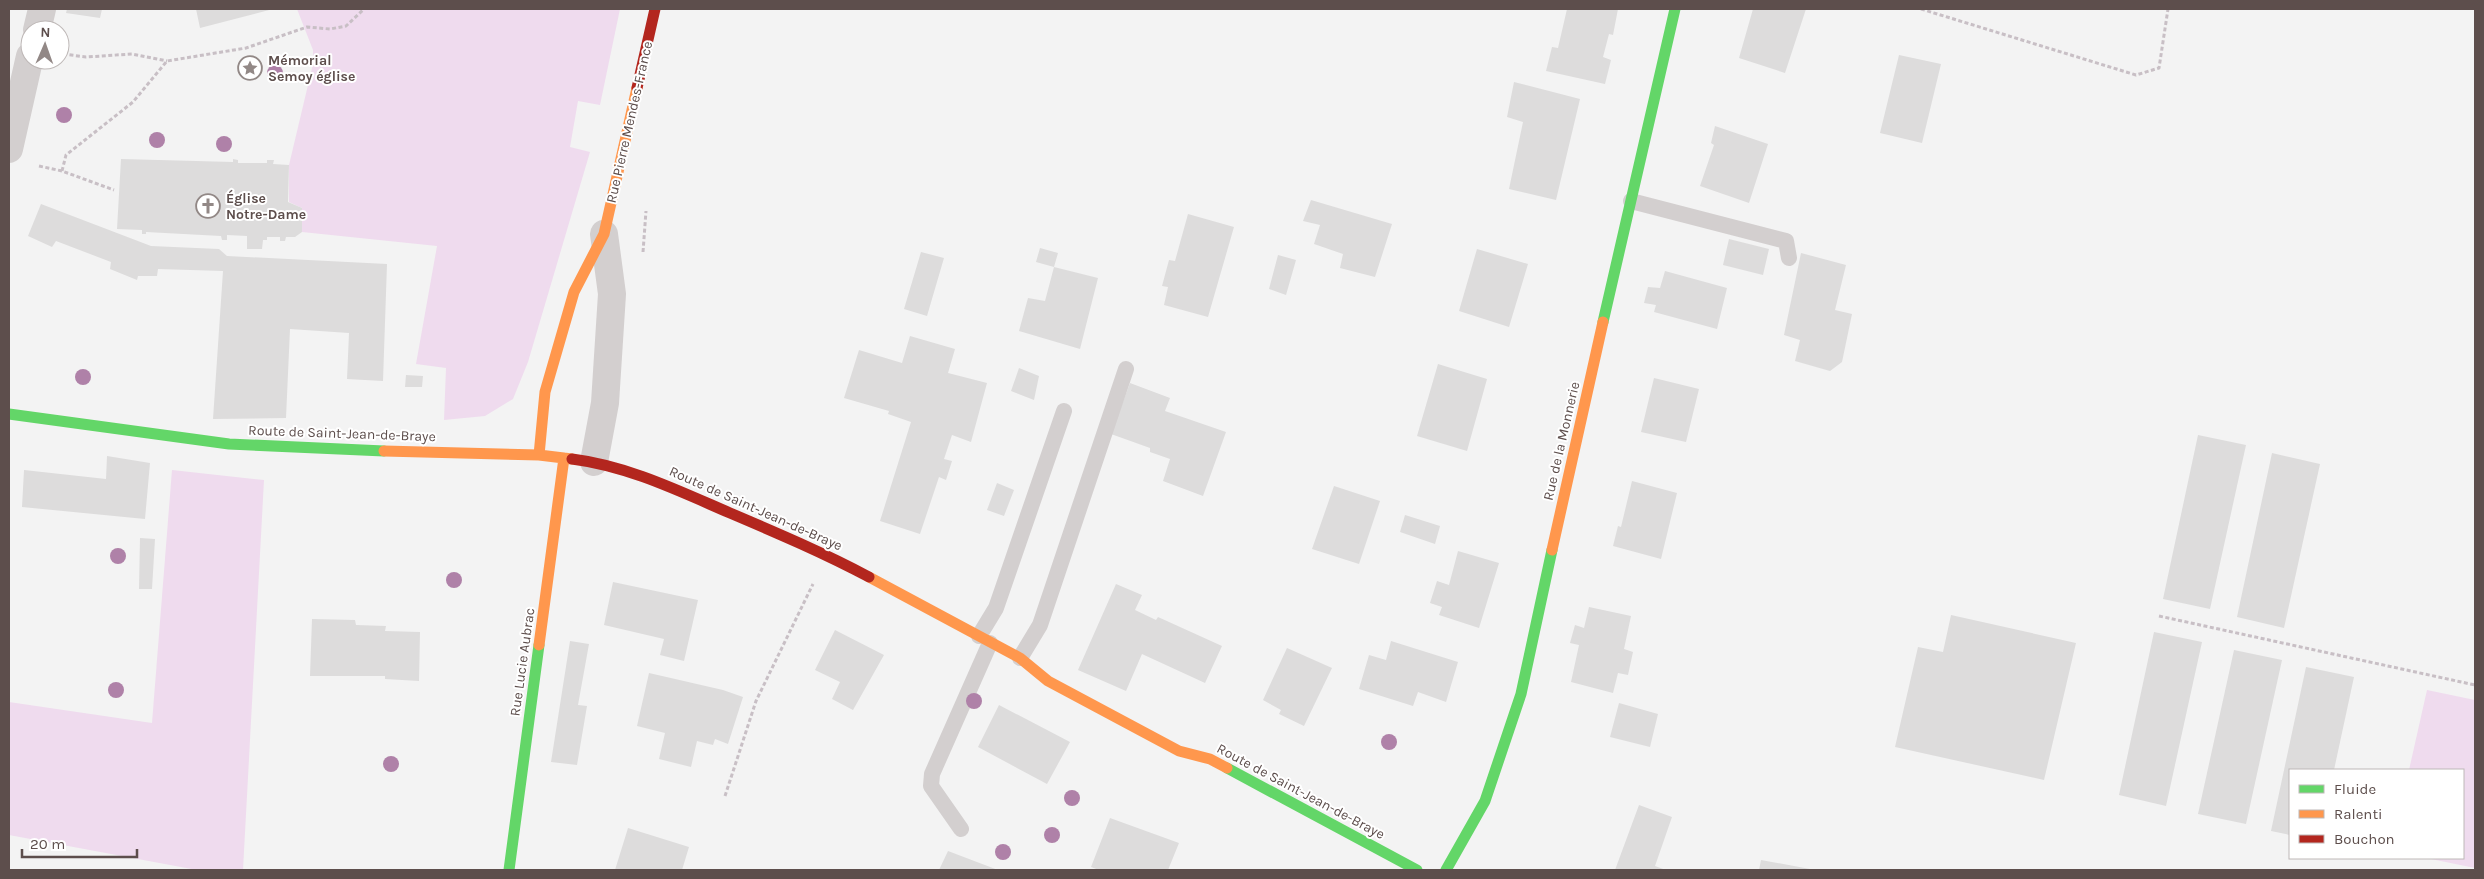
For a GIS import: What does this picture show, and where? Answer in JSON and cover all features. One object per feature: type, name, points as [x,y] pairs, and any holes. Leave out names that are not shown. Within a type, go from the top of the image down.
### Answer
[{"type":"street","name":"Rue Pierre Mendes-France","points":[[538,455],[545,392],[574,292],[604,234],[655,9]]},
{"type":"street","name":"Rue de la Monnerie","points":[[1446,870],[1485,801],[1521,694],[1568,476],[1676,9]]},
{"type":"street","points":[[9,149],[27,70]]},
{"type":"street","name":"Rue Pierre Mendes-France","points":[[594,462],[605,403],[612,294],[604,234]]},
{"type":"street","name":"Route de Saint-Jean-de-Braye","points":[[9,414],[230,444],[538,455],[594,462],[657,481],[828,555],[1020,658],[1048,681],[1179,750],[1210,759],[1417,870]]},
{"type":"street","name":"Rue Lucie Aubrac","points":[[509,870],[564,458]]},
{"type":"lane","points":[[1631,201],[1786,241],[1789,258]]},
{"type":"lane","points":[[1020,658],[1040,625],[1126,369]]},
{"type":"lane","points":[[961,829],[931,786],[932,774],[996,608],[1064,411]]},
{"type":"path","points":[[70,55],[86,57],[132,54],[167,62],[246,48],[307,27],[330,29],[346,26],[364,9]]},
{"type":"path","points":[[1921,9],[2136,75],[2158,68],[2168,9]]},
{"type":"path","points":[[114,190],[62,171],[66,155],[133,102],[167,62]]},
{"type":"path","points":[[642,258],[646,208]]},
{"type":"path","points":[[725,796],[756,701],[828,555]]},
{"type":"path","points":[[2159,616],[2475,686]]},
{"type":"shaded area","points":[[297,9],[620,9],[600,105],[578,101],[570,147],[590,152],[528,362],[513,399],[485,416],[444,420],[446,368],[416,364],[437,246],[302,232],[302,208],[289,202],[289,165],[313,64],[313,50]]},
{"type":"shaded area","points":[[172,470],[264,480],[243,870],[197,870],[9,835],[9,702],[152,723]]},
{"type":"shaded area","points":[[2427,690],[2475,700],[2475,868],[2431,859],[2464,859],[2464,769],[2409,769]]},
{"type":"building","points":[[67,9],[102,9],[100,18],[66,13]]},
{"type":"building","points":[[196,9],[273,9],[200,28]]},
{"type":"building","points":[[1567,9],[1618,9],[1613,35],[1609,34],[1603,57],[1611,60],[1605,84],[1546,71],[1552,47],[1558,48]]},
{"type":"building","points":[[1753,9],[1806,9],[1785,73],[1739,58]]},
{"type":"building","points":[[1899,55],[1941,64],[1922,143],[1880,133]]},
{"type":"building","points":[[1514,82],[1580,99],[1556,200],[1509,189],[1523,122],[1507,117]]},
{"type":"building","points":[[1715,126],[1768,144],[1749,203],[1700,186],[1714,145],[1711,143]]},
{"type":"building","name":"Église Notre-Dame","points":[[121,159],[233,162],[233,159],[238,160],[238,163],[267,163],[267,160],[274,160],[273,164],[289,165],[288,202],[302,208],[302,232],[295,237],[286,237],[285,241],[280,241],[280,237],[267,237],[267,240],[263,240],[262,249],[247,249],[247,236],[227,235],[227,240],[222,240],[221,236],[146,232],[146,234],[142,234],[142,230],[117,229]]},
{"type":"building","points":[[1311,200],[1392,224],[1375,277],[1340,268],[1343,254],[1314,244],[1320,225],[1303,221]]},
{"type":"building","points":[[41,204],[151,246],[219,249],[227,256],[387,264],[383,381],[347,379],[349,333],[290,329],[286,418],[213,419],[223,271],[158,269],[157,276],[138,276],[137,280],[110,269],[111,262],[56,241],[52,247],[28,236]]},
{"type":"building","points":[[1188,214],[1234,227],[1208,317],[1164,305],[1168,287],[1162,286],[1169,260],[1175,261]]},
{"type":"building","points":[[1729,239],[1769,249],[1763,275],[1723,265]]},
{"type":"building","points":[[1040,248],[1058,253],[1054,267],[1036,262]]},
{"type":"building","points":[[1477,249],[1528,264],[1509,327],[1459,311]]},
{"type":"building","points":[[921,252],[944,258],[927,316],[904,309]]},
{"type":"building","points":[[1801,253],[1846,265],[1835,310],[1852,314],[1842,362],[1830,371],[1795,361],[1800,340],[1784,335]]},
{"type":"building","points":[[1278,255],[1296,260],[1286,295],[1269,289]]},
{"type":"building","points":[[1054,267],[1098,278],[1080,349],[1019,331],[1028,298],[1045,301]]},
{"type":"building","points":[[1665,271],[1727,288],[1717,329],[1654,312],[1656,305],[1644,303],[1648,287],[1660,288]]},
{"type":"building","points":[[910,336],[955,349],[948,373],[987,383],[971,442],[952,435],[944,459],[952,461],[946,480],[939,477],[920,534],[880,521],[911,422],[888,414],[889,411],[844,398],[859,350],[902,363]]},
{"type":"building","points":[[1438,364],[1487,379],[1467,451],[1417,436]]},
{"type":"building","points":[[1019,368],[1039,376],[1034,400],[1011,391]]},
{"type":"building","points":[[406,375],[423,376],[422,387],[405,387]]},
{"type":"building","points":[[1654,378],[1699,389],[1686,442],[1641,432]]},
{"type":"building","points":[[1130,383],[1170,398],[1165,411],[1226,432],[1203,496],[1163,481],[1170,459],[1150,452],[1150,448],[1111,434]]},
{"type":"building","points":[[2198,435],[2246,445],[2210,609],[2163,599]]},
{"type":"building","points":[[2272,453],[2320,464],[2284,628],[2237,617]]},
{"type":"building","points":[[107,456],[150,463],[145,519],[22,507],[24,470],[106,479]]},
{"type":"building","points":[[1632,481],[1677,493],[1661,559],[1613,546],[1618,526],[1621,527]]},
{"type":"building","points":[[997,483],[1014,490],[1004,516],[987,510]]},
{"type":"building","points":[[1334,486],[1380,501],[1359,564],[1312,549]]},
{"type":"building","points":[[1405,515],[1440,526],[1435,544],[1400,532]]},
{"type":"building","points":[[140,538],[155,539],[152,589],[139,589]]},
{"type":"building","points":[[1458,551],[1499,563],[1479,628],[1439,615],[1442,607],[1430,603],[1437,581],[1449,585]]},
{"type":"building","points":[[613,582],[698,600],[684,661],[660,655],[664,639],[604,625]]},
{"type":"building","points":[[1116,584],[1142,595],[1135,610],[1156,620],[1158,617],[1222,646],[1205,683],[1142,654],[1126,691],[1078,670]]},
{"type":"building","points":[[1589,607],[1631,616],[1624,649],[1633,652],[1628,675],[1618,673],[1613,693],[1571,682],[1579,645],[1570,643],[1575,625],[1584,628]]},
{"type":"building","points":[[1951,615],[2076,643],[2044,780],[1895,747],[1918,647],[1943,652]]},
{"type":"building","points":[[312,619],[355,620],[356,625],[386,626],[385,631],[420,632],[419,681],[385,679],[385,676],[310,676]]},
{"type":"building","points":[[835,630],[884,655],[853,710],[832,699],[840,682],[815,670]]},
{"type":"building","points":[[2154,632],[2202,642],[2166,806],[2119,795]]},
{"type":"building","points":[[570,641],[589,644],[578,705],[587,706],[577,765],[551,762]]},
{"type":"building","points":[[1391,641],[1458,662],[1446,702],[1418,692],[1413,706],[1359,689],[1369,655],[1386,660]]},
{"type":"building","points":[[1287,648],[1332,668],[1304,726],[1279,714],[1281,710],[1263,700]]},
{"type":"building","points":[[2234,650],[2282,660],[2246,824],[2198,814]]},
{"type":"building","points":[[2306,667],[2354,677],[2334,769],[2289,769],[2289,835],[2271,831]]},
{"type":"building","points":[[649,673],[723,690],[743,697],[728,744],[715,739],[713,745],[697,741],[691,767],[659,759],[665,733],[637,726]]},
{"type":"building","points":[[1619,703],[1658,714],[1650,747],[1610,737]]},
{"type":"building","points":[[999,705],[1070,742],[1047,784],[978,747]]},
{"type":"building","points":[[1639,805],[1672,817],[1655,866],[1666,870],[1615,870]]},
{"type":"building","points":[[1110,818],[1179,843],[1168,870],[1099,870],[1091,867]]},
{"type":"building","points":[[628,828],[689,847],[682,870],[615,870]]},
{"type":"building","points":[[948,851],[998,870],[939,870]]},
{"type":"building","points":[[1761,860],[1810,869],[1810,870],[1759,870]]},
{"type":"traffic: fast","points":[[1603,322],[1675,9]]},
{"type":"traffic: fast","points":[[9,414],[229,444],[384,451]]},
{"type":"traffic: fast","points":[[1446,870],[1485,801],[1521,694],[1552,550]]},
{"type":"traffic: fast","points":[[509,870],[539,645]]},
{"type":"traffic: fast","points":[[1227,768],[1417,870]]},
{"type":"traffic: slow","points":[[539,455],[545,392],[574,292],[604,234],[637,88]]},
{"type":"traffic: slow","points":[[1552,550],[1603,322]]},
{"type":"traffic: slow","points":[[384,451],[539,455],[572,459]]},
{"type":"traffic: slow","points":[[539,645],[564,458]]},
{"type":"traffic: slow","points":[[869,577],[1020,658],[1048,681],[1179,751],[1210,759],[1227,768]]},
{"type":"traffic: jam","points":[[637,88],[655,9]]},
{"type":"traffic: jam","points":[[572,459],[613,467],[672,488],[800,544],[869,577]]},
{"type":"place","name":"Mémorial Semoy église","points":[[250,68]]},
{"type":"place","name":"Église Notre-Dame","points":[[208,206]]}]
